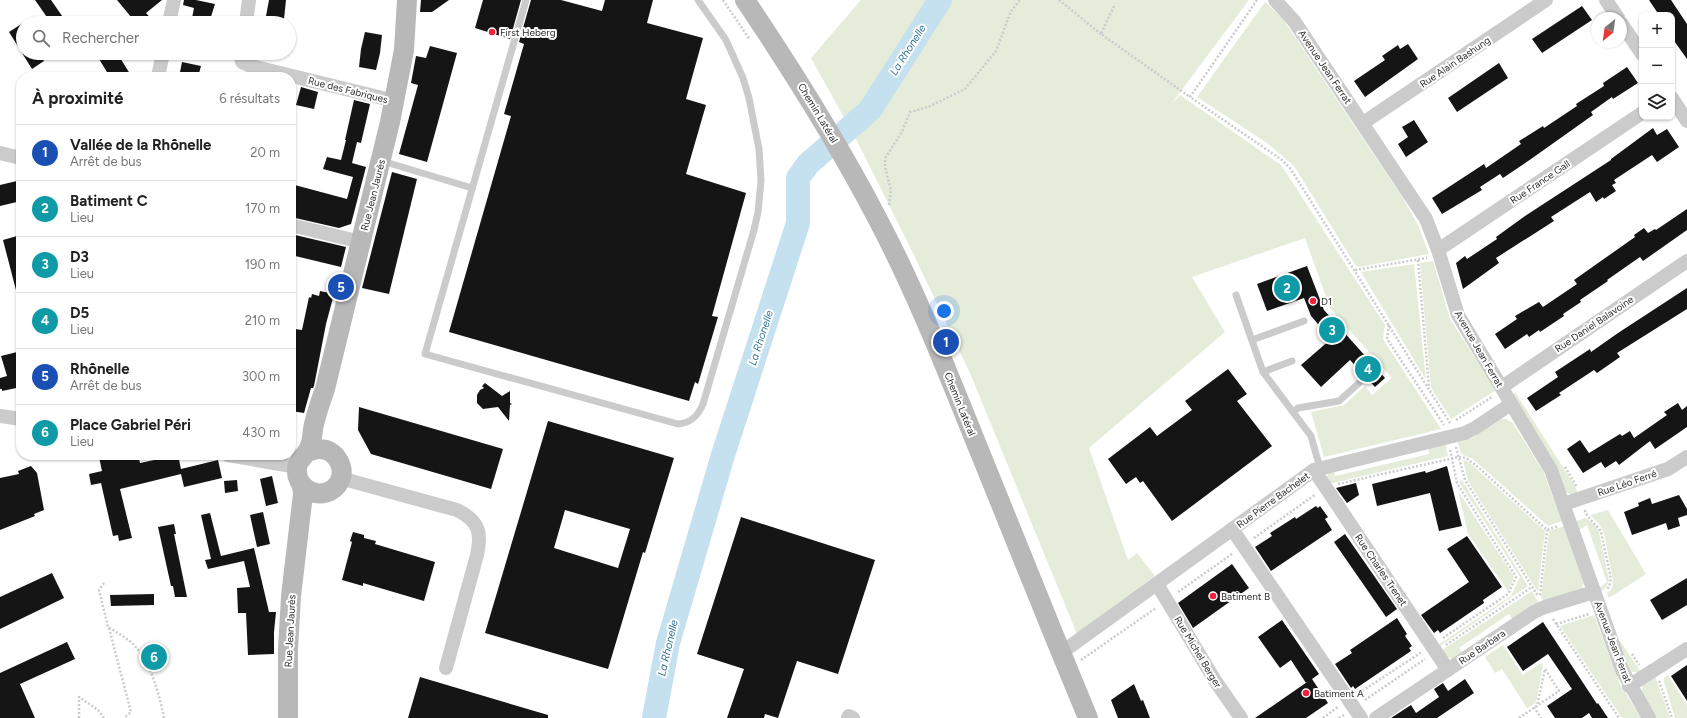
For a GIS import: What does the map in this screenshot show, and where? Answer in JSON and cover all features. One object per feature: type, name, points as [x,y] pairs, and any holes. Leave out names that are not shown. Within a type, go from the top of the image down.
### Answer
[{"type":"main road","name":"Rue Jean Jaurès","points":[[288,718],[288,649],[293,582],[303,494],[302,468],[311,443],[325,389],[395,101],[406,37],[407,0]]},
{"type":"main road","name":"Chemin Latéral","points":[[745,0],[777,47],[819,115],[876,216],[936,344],[1088,718]]},
{"type":"main road","name":"Rue Jean Jaurès","points":[[298,544],[310,515],[324,493],[334,488],[342,471],[339,462],[330,452],[325,430],[325,389]]},
{"type":"main road","points":[[324,493],[312,492],[302,468],[319,449],[330,452]]},
{"type":"street","points":[[171,16],[174,0]]},
{"type":"street","points":[[247,16],[249,0]]},
{"type":"street","name":"Avenue Jean Ferrat","points":[[1275,0],[1294,21],[1423,213],[1438,250],[1458,315],[1548,463],[1564,504],[1622,670],[1629,686],[1649,718]]},
{"type":"street","name":"Rue Alain Bashung","points":[[1363,123],[1546,0]]},
{"type":"street","points":[[1606,0],[1614,12]]},
{"type":"street","points":[[1627,32],[1639,50]]},
{"type":"street","points":[[159,72],[162,60]]},
{"type":"street","name":"Rue des Fabriques","points":[[242,60],[242,62],[251,66],[276,72]]},
{"type":"street","name":"Rue des Fabriques","points":[[296,77],[395,101]]},
{"type":"street","points":[[1675,103],[1687,121]]},
{"type":"street","name":"Rue France Gall","points":[[1438,250],[1639,115]]},
{"type":"street","points":[[0,153],[16,157]]},
{"type":"street","points":[[296,226],[361,242]]},
{"type":"street","name":"Rue Daniel Balavoine","points":[[1502,389],[1687,261]]},
{"type":"street","name":"Rue Pierre Bachelet","points":[[1061,653],[1317,469],[1451,432],[1475,428],[1511,404]]},
{"type":"street","points":[[0,416],[16,419]]},
{"type":"street","name":"Rue Léo Ferré","points":[[1564,504],[1668,469],[1687,457]]},
{"type":"street","points":[[256,460],[302,468]]},
{"type":"street","name":"Rue Charles Trenet","points":[[1317,469],[1325,487],[1448,670]]},
{"type":"street","points":[[340,478],[457,510],[470,518],[477,528],[479,539],[477,555],[446,668]]},
{"type":"street","points":[[1232,529],[1361,718]]},
{"type":"street","name":"Rue Michel Berger","points":[[1158,584],[1216,682],[1241,718]]},
{"type":"street","name":"Rue Barbara","points":[[1376,718],[1534,612],[1545,607],[1594,592]]},
{"type":"street","points":[[1629,686],[1687,649]]},
{"type":"street","points":[[848,718],[849,716],[853,718]]},
{"type":"lane","points":[[526,0],[424,354],[672,423],[687,423],[695,418],[703,404],[754,230],[758,212],[761,181],[759,149],[749,98],[743,78],[726,40],[698,0]]},
{"type":"lane","points":[[381,161],[472,188]]},
{"type":"lane","points":[[1236,295],[1263,372],[1311,436],[1317,469]]},
{"type":"lane","points":[[1252,340],[1304,321]]},
{"type":"lane","points":[[1263,372],[1292,361]]},
{"type":"lane","points":[[1293,412],[1298,408],[1339,401],[1359,383]]},
{"type":"path","points":[[723,0],[752,43]]},
{"type":"path","points":[[886,210],[889,206],[891,191],[885,167],[885,158],[902,132],[910,112],[928,107],[965,89],[996,51],[1011,11],[1020,0]]},
{"type":"path","points":[[1059,0],[1101,34],[1286,163],[1429,388],[1451,432],[1465,480],[1539,599],[1547,530]]},
{"type":"path","points":[[1190,97],[1257,0]]},
{"type":"path","points":[[1101,34],[1114,6]]},
{"type":"path","points":[[1354,270],[1432,257],[1438,250]]},
{"type":"path","points":[[1418,260],[1429,388]]},
{"type":"path","points":[[1323,718],[1508,594],[1516,577],[1457,483],[1451,458],[1451,432],[1441,421],[1387,339],[1389,324]]},
{"type":"path","points":[[1451,432],[1502,389]]},
{"type":"path","points":[[1081,660],[1325,487],[1451,458],[1466,458],[1478,467],[1547,530]]},
{"type":"path","points":[[1547,530],[1586,515]]},
{"type":"path","points":[[104,583],[99,590],[131,712],[124,718]]},
{"type":"path","points":[[1545,607],[1619,718]]},
{"type":"path","points":[[1556,624],[1601,610]]},
{"type":"path","points":[[108,627],[126,638],[138,650],[156,687],[164,718]]},
{"type":"path","points":[[1518,718],[1535,707],[1560,690],[1545,669],[1535,707],[1541,718]]},
{"type":"path","points":[[1655,670],[1672,718]]},
{"type":"path","points":[[79,718],[79,697],[98,710],[104,718]]},
{"type":"green space","points":[[861,0],[1249,0],[1172,103],[1180,95],[1281,165],[1385,325],[1383,339],[1441,429],[1324,457],[1311,412],[1344,405],[1365,386],[1372,395],[1392,378],[1330,308],[1305,238],[1192,277],[1225,332],[1089,448],[1128,560],[1137,553],[1155,576],[1077,634],[970,373],[911,249],[857,141],[811,58]]},
{"type":"green space","points":[[1265,2],[1283,19],[1403,198],[1418,225],[1429,254],[1359,267],[1356,266],[1294,166],[1267,143],[1197,97]]},
{"type":"green space","points":[[1433,261],[1450,319],[1496,390],[1451,419],[1431,388],[1420,263]]},
{"type":"green space","points":[[1414,264],[1426,380],[1361,272]]},
{"type":"green space","points":[[1515,392],[1578,493],[1572,495],[1566,492],[1512,395]]},
{"type":"green space","points":[[1499,418],[1506,419],[1513,423],[1543,471],[1562,521],[1548,526],[1473,459],[1461,454],[1457,441],[1473,438]]},
{"type":"green space","points":[[1445,443],[1448,456],[1329,484],[1327,478],[1328,473],[1334,469],[1335,476],[1429,454],[1428,447]]},
{"type":"green space","points":[[1463,460],[1471,464],[1545,531],[1538,592],[1468,481]]},
{"type":"green space","points":[[1462,480],[1528,586],[1439,647],[1438,645],[1511,596],[1520,577],[1459,482]]},
{"type":"green space","points":[[1458,491],[1514,577],[1508,591],[1468,534]]},
{"type":"green space","points":[[1608,510],[1646,574],[1609,598],[1607,594],[1612,588],[1613,581],[1604,533],[1599,524],[1590,515]]},
{"type":"green space","points":[[1586,518],[1596,526],[1599,532],[1609,580],[1607,586],[1601,592],[1599,588],[1607,582],[1587,525],[1579,530],[1576,521]]},
{"type":"green space","points":[[1564,526],[1584,583],[1581,589],[1544,603],[1541,598],[1549,531]]},
{"type":"green space","points":[[1532,591],[1540,605],[1513,620],[1509,614],[1459,648],[1463,654],[1452,659],[1447,657],[1442,650]]},
{"type":"green space","points":[[1594,615],[1620,684],[1641,718],[1622,718],[1560,626]]},
{"type":"green space","points":[[1616,635],[1641,672],[1632,672],[1628,669]]},
{"type":"green space","points":[[1503,645],[1523,675],[1541,663],[1543,665],[1536,703],[1527,708],[1502,669],[1495,673],[1485,657]]},
{"type":"green space","points":[[1668,675],[1687,705],[1687,718],[1675,718],[1664,682],[1664,678]]},
{"type":"green space","points":[[1655,676],[1670,718],[1656,718],[1642,693],[1643,683]]},
{"type":"building","points":[[35,0],[51,0],[62,16],[46,16]]},
{"type":"building","points":[[117,0],[162,0],[146,13],[149,16],[130,16]]},
{"type":"building","points":[[184,0],[196,0],[215,4],[211,16],[192,16],[194,8],[183,5]]},
{"type":"building","points":[[269,0],[286,0],[284,16],[266,16]]},
{"type":"building","points":[[421,0],[449,0],[432,12],[420,12]]},
{"type":"building","points":[[483,0],[521,0],[510,39],[475,28]]},
{"type":"building","points":[[531,0],[561,0],[602,11],[605,0],[653,0],[647,23],[703,38],[686,99],[706,105],[686,174],[746,193],[712,316],[718,317],[698,384],[695,382],[689,401],[449,332],[511,116],[504,114],[524,44],[519,42]]},
{"type":"building","points":[[1649,0],[1671,0],[1687,24],[1687,59],[1675,42],[1675,12],[1657,12]]},
{"type":"building","points":[[1582,6],[1591,19],[1591,21],[1542,53],[1532,39]]},
{"type":"building","points":[[16,28],[16,43],[9,32]]},
{"type":"building","points":[[365,32],[382,35],[376,70],[359,67]]},
{"type":"building","points":[[1408,44],[1418,59],[1365,97],[1354,81],[1385,60],[1382,56],[1398,45],[1400,49]]},
{"type":"building","points":[[430,46],[457,53],[427,162],[399,154],[418,85],[411,83],[416,56],[426,58]]},
{"type":"building","points":[[26,60],[43,60],[44,61],[32,69]]},
{"type":"building","points":[[100,60],[121,60],[129,72],[107,72]]},
{"type":"building","points":[[182,62],[201,66],[199,72],[180,72]]},
{"type":"building","points":[[1499,63],[1508,78],[1457,112],[1448,98]]},
{"type":"building","points":[[1627,67],[1638,83],[1613,99],[1612,97],[1591,112],[1593,115],[1503,178],[1500,174],[1480,187],[1482,190],[1442,214],[1432,198],[1484,164],[1486,168],[1521,144],[1519,141],[1543,126],[1544,128],[1577,106],[1576,104],[1604,86],[1603,83]]},
{"type":"building","points":[[301,87],[318,92],[314,109],[296,105]]},
{"type":"building","points":[[354,100],[370,104],[361,143],[357,142],[352,163],[366,167],[351,224],[339,228],[296,218],[296,185],[347,199],[353,177],[323,169],[327,157],[341,160]]},
{"type":"building","points":[[1414,120],[1428,142],[1406,157],[1398,144],[1408,137],[1402,127]]},
{"type":"building","points":[[1653,128],[1657,135],[1667,129],[1679,147],[1657,162],[1652,155],[1614,180],[1616,183],[1612,185],[1616,191],[1604,199],[1603,197],[1596,202],[1590,192],[1551,217],[1554,221],[1496,258],[1499,263],[1463,289],[1456,263],[1465,256],[1467,259],[1497,239],[1496,237],[1525,216],[1611,160]]},
{"type":"building","points":[[392,172],[417,179],[389,294],[362,288]]},
{"type":"building","points":[[16,181],[16,202],[0,206],[0,185]]},
{"type":"building","points":[[1687,209],[1687,230],[1643,261],[1640,257],[1580,300],[1581,302],[1563,314],[1564,316],[1540,332],[1539,330],[1529,337],[1527,334],[1505,349],[1495,334],[1517,319],[1515,316],[1539,302],[1543,307],[1577,284],[1574,280],[1635,237],[1634,235],[1644,228],[1648,233],[1655,229],[1656,230]]},
{"type":"building","points":[[296,235],[346,247],[341,267],[296,256]]},
{"type":"building","points":[[16,236],[16,290],[3,240]]},
{"type":"building","points":[[1307,266],[1324,310],[1385,378],[1375,387],[1350,360],[1321,387],[1301,365],[1331,339],[1311,316],[1304,298],[1267,311],[1257,284]]},
{"type":"building","points":[[1687,288],[1687,309],[1617,353],[1620,357],[1597,373],[1594,370],[1559,393],[1561,395],[1536,411],[1527,398],[1558,377],[1555,372],[1590,349],[1591,352]]},
{"type":"building","points":[[320,291],[334,294],[326,324],[314,386],[311,388],[304,413],[296,412],[296,329],[302,330],[309,297],[311,298],[312,294],[319,296]]},
{"type":"building","points":[[16,352],[16,388],[2,391],[2,389],[0,389],[0,378],[7,376],[1,356]]},
{"type":"building","points":[[1228,369],[1247,394],[1237,401],[1272,446],[1172,521],[1143,481],[1140,483],[1136,477],[1126,484],[1108,459],[1150,427],[1157,436],[1192,410],[1185,401]]},
{"type":"building","points":[[485,383],[502,396],[510,391],[510,403],[512,404],[510,405],[509,421],[498,407],[483,409],[477,403],[477,395],[480,390],[484,388],[482,386]]},
{"type":"building","points":[[1678,403],[1682,410],[1687,406],[1687,427],[1655,449],[1650,441],[1619,465],[1616,461],[1605,468],[1601,462],[1583,473],[1567,449],[1580,440],[1589,453],[1620,434],[1622,436],[1630,431],[1634,438],[1667,415],[1664,412]]},
{"type":"building","points":[[359,407],[503,449],[491,489],[371,454],[358,430]]},
{"type":"building","points":[[548,421],[674,458],[645,553],[643,552],[608,669],[485,633]],"holes":[[[565,510],[630,529],[618,568],[554,548]]]},
{"type":"building","points":[[100,460],[139,460],[140,463],[154,460],[179,460],[181,469],[218,460],[222,478],[184,487],[181,474],[120,489],[132,538],[119,541],[118,535],[113,536],[101,483],[91,485],[89,474],[102,471]]},
{"type":"building","points":[[31,466],[37,473],[44,510],[34,514],[35,516],[0,530],[0,478],[19,474],[18,471]]},
{"type":"building","points":[[1447,466],[1462,526],[1439,531],[1430,493],[1377,506],[1372,484],[1425,471],[1426,473]]},
{"type":"building","points":[[272,476],[278,503],[266,506],[260,479]]},
{"type":"building","points":[[237,480],[238,491],[225,493],[224,481]]},
{"type":"building","points":[[1356,483],[1359,495],[1347,503],[1336,488]]},
{"type":"building","points":[[1679,495],[1687,509],[1687,515],[1678,518],[1680,526],[1668,530],[1666,523],[1632,535],[1624,512],[1639,506],[1638,503],[1650,498],[1652,504]]},
{"type":"building","points":[[1316,506],[1318,508],[1320,506],[1328,517],[1325,519],[1332,530],[1271,571],[1255,547],[1272,536],[1270,533]]},
{"type":"building","points":[[263,512],[270,544],[257,547],[250,515]]},
{"type":"building","points":[[210,513],[221,556],[254,548],[269,612],[276,612],[274,654],[248,655],[246,613],[238,613],[237,588],[250,587],[244,561],[208,569],[205,560],[211,559],[201,515]]},
{"type":"building","points":[[741,517],[875,560],[838,674],[797,661],[778,718],[765,714],[764,718],[727,718],[744,669],[697,654]]},
{"type":"building","points":[[174,524],[176,534],[174,534],[187,597],[175,597],[173,586],[171,586],[158,527]]},
{"type":"building","points":[[353,532],[364,535],[364,538],[376,541],[375,544],[435,562],[424,601],[363,583],[363,586],[342,580],[352,542],[350,541]]},
{"type":"building","points":[[1345,534],[1397,609],[1386,617],[1334,542]]},
{"type":"building","points":[[1467,536],[1502,587],[1483,600],[1484,603],[1440,633],[1438,630],[1434,633],[1421,615],[1469,582],[1447,549]]},
{"type":"building","name":"Batiment B","points":[[1232,564],[1249,588],[1193,628],[1178,603]]},
{"type":"building","points":[[52,573],[64,598],[0,629],[0,597]]},
{"type":"building","points":[[1687,578],[1687,605],[1662,620],[1650,600]]},
{"type":"building","points":[[154,594],[154,605],[111,606],[110,595]]},
{"type":"building","points":[[1397,618],[1407,634],[1405,636],[1412,646],[1409,648],[1411,651],[1355,689],[1353,686],[1351,688],[1335,664],[1352,653],[1350,650]]},
{"type":"building","points":[[1282,620],[1319,674],[1312,679],[1328,703],[1306,718],[1255,718],[1306,683],[1291,660],[1280,668],[1258,637]]},
{"type":"building","points":[[1543,622],[1597,704],[1598,703],[1608,718],[1592,718],[1589,713],[1582,718],[1555,718],[1547,706],[1572,689],[1548,654],[1523,671],[1507,647]]},
{"type":"building","points":[[67,642],[75,659],[20,684],[35,718],[0,718],[0,673]]},
{"type":"building","points":[[1687,665],[1687,701],[1671,676]]},
{"type":"building","points":[[420,677],[548,715],[548,718],[408,718]]},
{"type":"building","points":[[1465,679],[1474,693],[1437,718],[1391,718],[1411,705],[1416,713],[1439,697],[1434,689],[1443,683],[1448,691]]},
{"type":"building","points":[[1134,684],[1141,701],[1143,700],[1150,718],[1118,718],[1111,700]]},
{"type":"waterway","name":"La Rhonelle","points":[[654,718],[668,643],[723,455],[798,223],[798,178],[808,164],[870,110],[940,0]]},
{"type":"place","name":"First Heberg","points":[[492,32]]},
{"type":"place","name":"Rhônelle","points":[[341,287]]},
{"type":"place","name":"Batiment C","points":[[1287,288]]},
{"type":"place","name":"D1","points":[[1313,301]]},
{"type":"place","name":"D3","points":[[1332,330]]},
{"type":"place","name":"Vallée de la Rhônelle","points":[[946,342]]},
{"type":"place","name":"D5","points":[[1368,369]]},
{"type":"place","name":"Batiment B","points":[[1213,596]]},
{"type":"place","name":"Place Gabriel Péri","points":[[154,657]]},
{"type":"place","name":"Batiment A","points":[[1306,693]]}]
